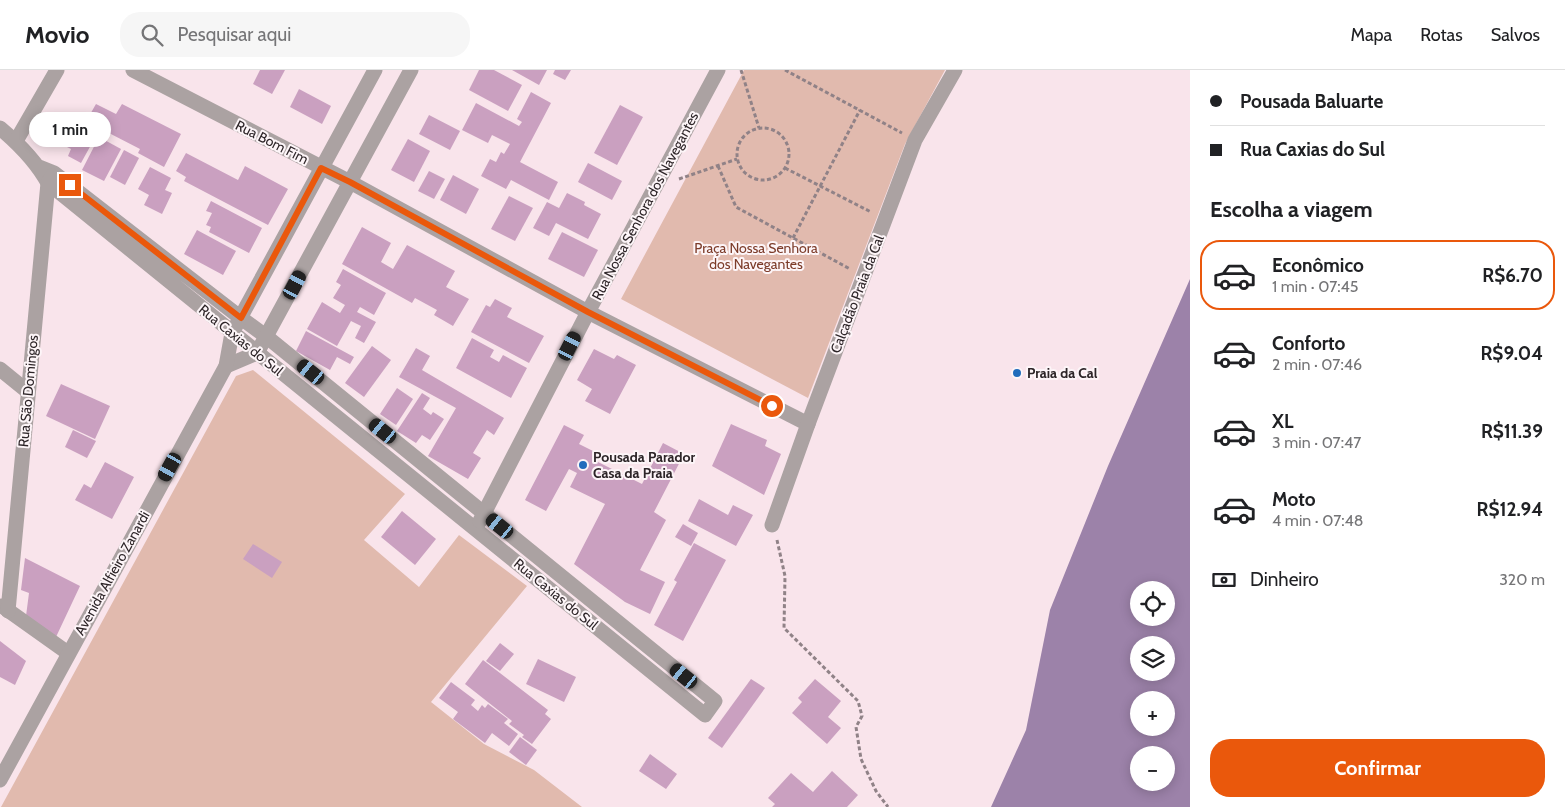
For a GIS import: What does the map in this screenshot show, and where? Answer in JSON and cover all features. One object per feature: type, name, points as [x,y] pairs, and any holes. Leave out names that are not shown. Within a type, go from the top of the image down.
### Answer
[{"type":"street","points":[[16,141],[57,70]]},
{"type":"street","name":"Rua Bom Fim","points":[[133,70],[350,182],[588,312],[808,424]]},
{"type":"street","name":"Avenida Alfieiro Zanardi","points":[[0,780],[226,366],[232,333],[375,70]]},
{"type":"street","points":[[226,366],[257,353],[267,337],[411,70]]},
{"type":"street","name":"Rua Nossa Senhora dos Navegantes","points":[[475,528],[718,70]]},
{"type":"street","name":"Calçadão Praia da Cal","points":[[772,525],[915,140],[955,70]]},
{"type":"street","name":"Rua Caxias do Sul","points":[[0,128],[16,141],[51,178],[232,333],[705,715],[715,701],[267,337],[51,178]]},
{"type":"street","name":"Rua São Domingos","points":[[4,608],[51,178]]},
{"type":"street","points":[[0,368],[27,391]]},
{"type":"street","points":[[4,608],[68,653]]},
{"type":"path","points":[[742,70],[758,128]]},
{"type":"path","points":[[785,70],[915,140]]},
{"type":"path","points":[[793,238],[860,110]]},
{"type":"path","points":[[758,128],[776,131],[787,144],[789,152],[785,168],[779,175],[771,179],[762,180],[746,174],[740,167],[737,159],[739,143],[750,131],[758,128]]},
{"type":"path","points":[[655,187],[737,159]]},
{"type":"path","points":[[718,166],[736,207],[864,276]]},
{"type":"path","points":[[785,168],[885,219]]},
{"type":"path","points":[[772,525],[777,538],[785,576],[784,628],[858,701],[862,716],[856,727],[861,759],[876,791],[888,807]]},
{"type":"green space","name":"Praça Nossa Senhora dos Navegantes","points":[[744,70],[945,70],[905,144],[808,398],[621,299]]},
{"type":"green space","points":[[253,370],[405,494],[364,540],[419,587],[459,535],[527,586],[431,702],[484,744],[534,770],[582,807],[1,807],[236,376]]},
{"type":"shaded area","points":[[1190,279],[1190,807],[991,807],[1026,730],[1050,610],[1108,466]]},
{"type":"building","points":[[260,70],[285,70],[272,94],[253,84]]},
{"type":"building","points":[[479,70],[494,70],[522,85],[508,111],[469,90]]},
{"type":"building","points":[[512,70],[547,70],[539,85]]},
{"type":"building","points":[[555,70],[571,70],[565,80],[553,74]]},
{"type":"building","points":[[299,89],[331,106],[322,124],[290,107]]},
{"type":"building","points":[[531,92],[551,103],[520,162],[558,182],[549,200],[511,180],[506,189],[481,176],[490,159],[496,162],[501,152],[504,154],[510,144],[492,135],[488,143],[462,130],[476,103],[519,126],[522,122],[517,119]]},
{"type":"building","points":[[96,104],[116,114],[122,104],[181,134],[164,167],[138,153],[140,149],[107,132],[105,136],[84,125]]},
{"type":"building","points":[[620,105],[643,117],[617,165],[594,153]]},
{"type":"building","points":[[429,115],[460,131],[450,150],[419,134]]},
{"type":"building","points":[[68,119],[97,134],[81,163],[68,156],[71,149],[61,144],[67,132],[63,130]]},
{"type":"building","points":[[99,137],[121,149],[104,181],[82,170]]},
{"type":"building","points":[[408,139],[430,151],[414,182],[391,170]]},
{"type":"building","points":[[124,150],[139,158],[125,185],[110,177]]},
{"type":"building","points":[[186,153],[238,180],[245,166],[288,189],[268,225],[184,181],[186,177],[176,171]]},
{"type":"building","points":[[588,163],[622,181],[612,200],[578,182]]},
{"type":"building","points":[[150,167],[171,178],[165,190],[172,193],[162,214],[144,205],[149,195],[138,189]]},
{"type":"building","points":[[429,171],[445,179],[434,199],[418,191]]},
{"type":"building","points":[[453,175],[479,189],[466,214],[440,200]]},
{"type":"building","points":[[567,193],[585,202],[584,205],[601,214],[588,239],[556,223],[549,236],[533,228],[547,202],[559,208]]},
{"type":"building","points":[[509,196],[533,208],[515,241],[491,229]]},
{"type":"building","points":[[211,201],[262,228],[249,253],[209,232],[211,227],[206,225],[212,213],[206,211]]},
{"type":"building","points":[[362,227],[391,243],[381,262],[393,269],[407,245],[455,271],[446,287],[469,299],[453,326],[434,315],[437,310],[415,298],[412,303],[342,264]]},
{"type":"building","points":[[197,230],[236,251],[223,275],[184,254]]},
{"type":"building","points":[[562,232],[598,250],[584,277],[548,259]]},
{"type":"building","points":[[343,269],[386,293],[374,315],[360,307],[357,312],[376,322],[364,343],[355,338],[361,326],[351,321],[337,346],[307,329],[322,302],[340,313],[345,305],[333,298],[341,285],[336,282]]},
{"type":"building","points":[[495,299],[512,308],[507,317],[544,336],[529,363],[471,332],[486,305],[490,307]]},
{"type":"building","points":[[306,331],[354,357],[350,364],[337,357],[330,370],[296,351]]},
{"type":"building","points":[[472,338],[494,350],[490,357],[499,362],[503,355],[527,368],[511,398],[456,368]]},
{"type":"building","points":[[372,346],[391,360],[364,397],[345,383]]},
{"type":"building","points":[[416,348],[430,356],[422,370],[504,418],[494,435],[487,430],[473,453],[481,458],[468,479],[428,456],[456,408],[399,377]]},
{"type":"building","points":[[594,349],[614,359],[617,355],[636,365],[610,414],[585,401],[592,389],[577,380]]},
{"type":"building","points":[[61,384],[110,406],[95,439],[46,416]]},
{"type":"building","points":[[397,388],[413,399],[396,425],[380,414]]},
{"type":"building","points":[[422,393],[430,398],[423,409],[431,415],[433,412],[444,419],[430,440],[422,435],[416,443],[397,431]]},
{"type":"building","points":[[731,424],[767,440],[765,446],[781,454],[764,495],[712,466]]},
{"type":"building","points":[[564,425],[584,435],[579,444],[595,452],[598,462],[642,484],[663,443],[684,454],[654,512],[666,520],[640,570],[665,582],[650,614],[625,602],[574,564],[605,504],[570,487],[577,473],[569,469],[546,511],[525,500]]},
{"type":"building","points":[[73,430],[96,441],[87,458],[65,447]]},
{"type":"building","points":[[105,462],[134,477],[112,519],[75,500],[84,484],[91,488]]},
{"type":"building","points":[[699,499],[728,515],[733,505],[753,515],[736,546],[688,521]]},
{"type":"building","points":[[402,511],[436,539],[415,565],[381,537]]},
{"type":"building","points":[[683,524],[698,533],[691,546],[675,537]]},
{"type":"building","points":[[694,543],[726,560],[683,641],[654,625],[677,582],[674,580]]},
{"type":"building","points":[[253,544],[282,562],[272,578],[243,559]]},
{"type":"building","points":[[25,558],[80,586],[56,637],[26,616],[29,593],[21,590]]},
{"type":"building","points":[[0,641],[26,661],[15,685],[0,677]]},
{"type":"building","points":[[500,643],[514,654],[500,671],[486,661]]},
{"type":"building","points":[[538,659],[576,677],[564,702],[526,684]]},
{"type":"building","points":[[483,660],[548,710],[545,714],[551,719],[532,744],[522,737],[524,735],[509,724],[512,721],[465,684]]},
{"type":"building","points":[[751,679],[765,688],[722,748],[708,738]]},
{"type":"building","points":[[815,679],[841,701],[828,717],[841,728],[827,744],[792,713],[802,702],[798,698]]},
{"type":"building","points":[[451,682],[475,700],[471,705],[478,711],[482,705],[485,708],[488,704],[508,719],[504,723],[518,734],[509,746],[492,733],[485,743],[453,719],[458,712],[439,698]]},
{"type":"building","points":[[520,737],[537,750],[526,765],[509,752]]},
{"type":"building","points":[[650,754],[677,774],[666,789],[639,771]]},
{"type":"building","points":[[832,771],[858,795],[847,807],[772,807],[775,804],[768,798],[791,773],[813,792]]},
{"type":"place","name":"Praia da Cal","points":[[1017,373]]},
{"type":"place","name":"Pousada Parador Casa da Praia","points":[[583,465]]},
{"type":"route","points":[[70,185],[241,318],[321,168],[588,312],[772,406]]}]
